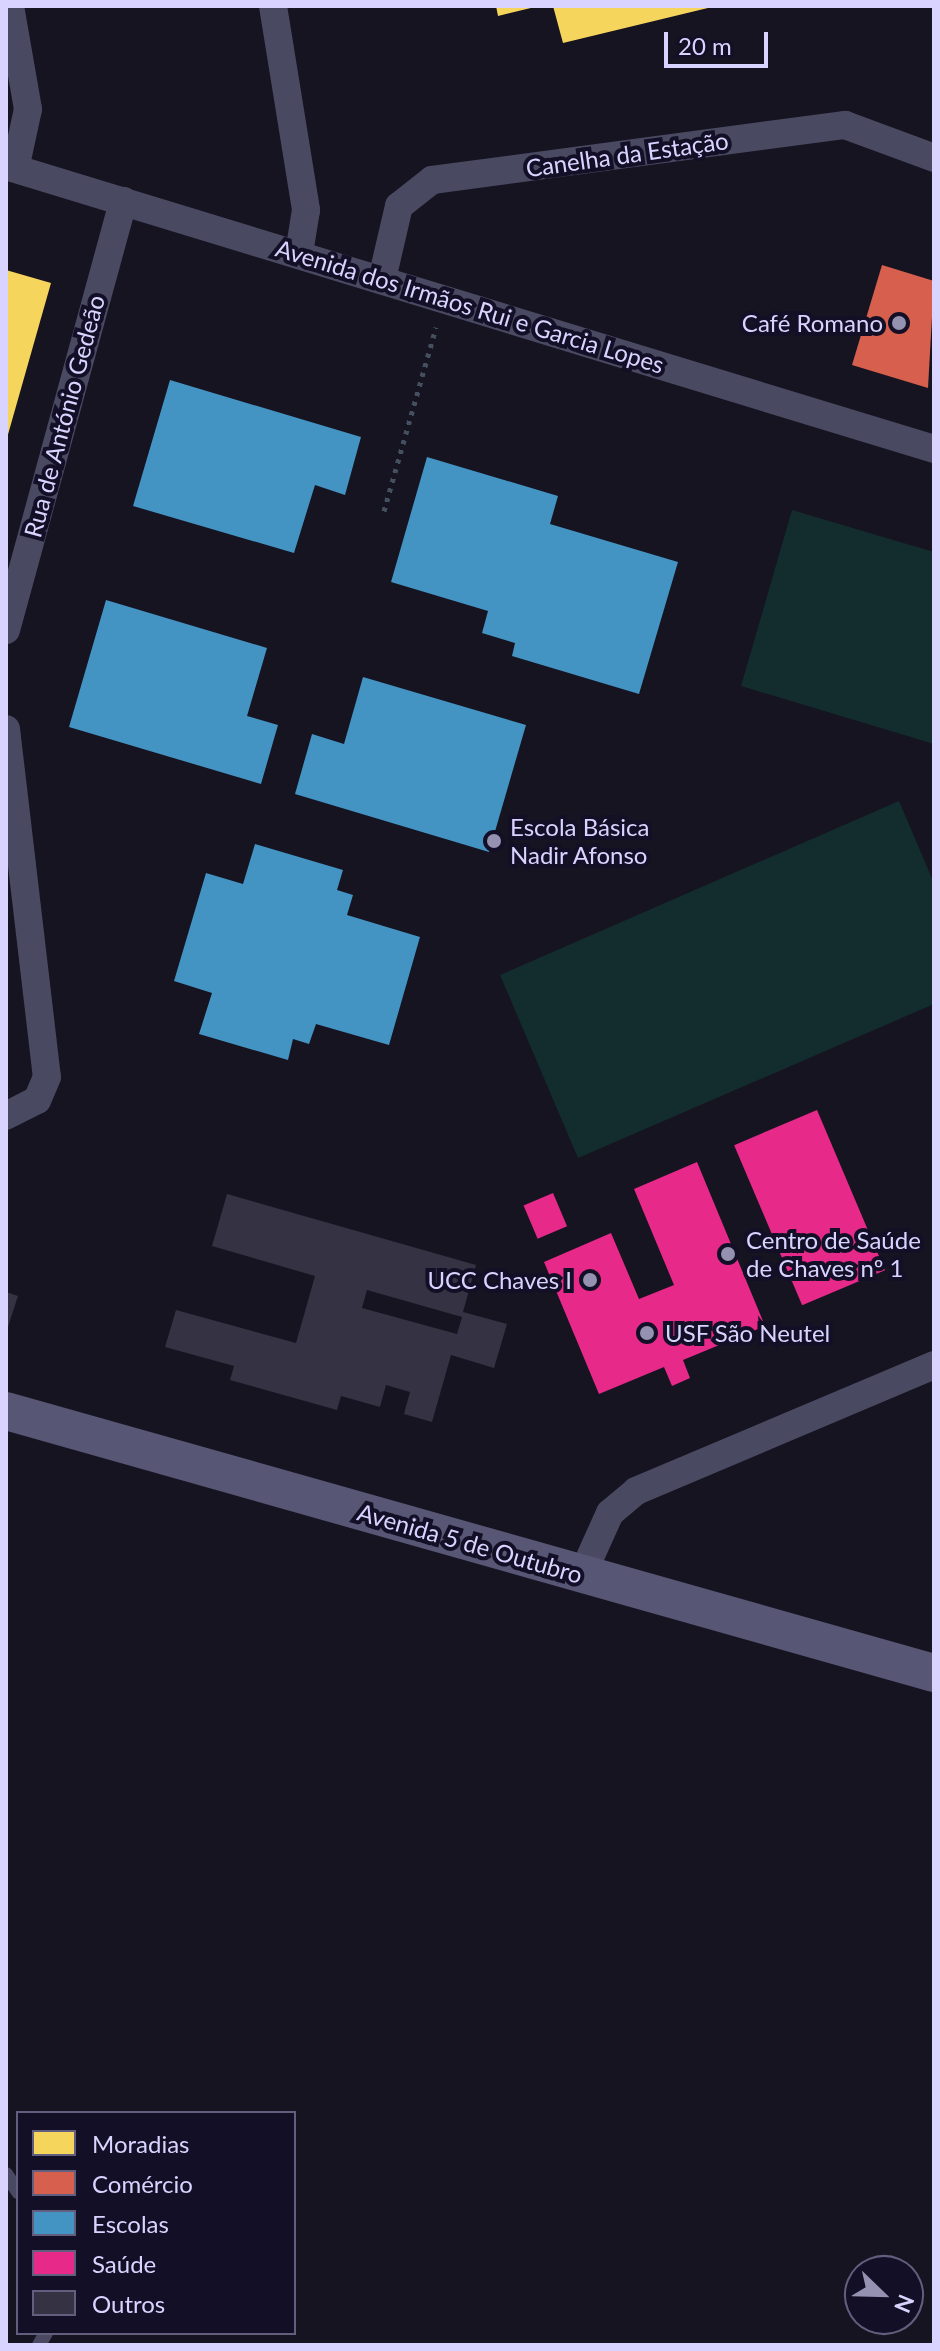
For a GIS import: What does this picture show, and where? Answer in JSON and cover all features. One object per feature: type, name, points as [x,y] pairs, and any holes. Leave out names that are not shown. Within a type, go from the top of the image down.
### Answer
[{"type":"main road","name":"Avenida 5 de Outubro","points":[[6,1411],[934,1673]]},
{"type":"street","points":[[10,6],[28,109],[10,168]]},
{"type":"street","points":[[273,6],[306,210],[299,253]]},
{"type":"street","name":"Canelha da Estação","points":[[382,279],[399,206],[432,180],[845,125],[934,158]]},
{"type":"street","name":"Avenida dos Irmãos Rui e Garcia Lopes","points":[[10,168],[299,253],[934,449]]},
{"type":"street","name":"Rua de António Gedeão","points":[[6,630],[12,585],[123,201]]},
{"type":"street","points":[[6,729],[11,821],[47,1077],[37,1100],[6,1116]]},
{"type":"street","points":[[582,1575],[610,1513],[636,1491],[934,1365]]},
{"type":"path","points":[[384,511],[445,298]]},
{"type":"green space","points":[[792,510],[934,552],[934,744],[741,686]]},
{"type":"green space","points":[[899,801],[934,883],[934,1004],[578,1158],[500,975]]},
{"type":"building: Moradias","points":[[496,6],[535,6],[535,7],[498,16]]},
{"type":"building: Moradias","points":[[553,6],[711,6],[712,7],[563,43]]},
{"type":"building: Moradias","points":[[6,270],[51,283],[7,438],[6,438]]},
{"type":"building: Comércio","name":"Café Romano","points":[[882,265],[934,281],[928,388],[852,365]]},
{"type":"building: Escolas","points":[[170,380],[361,437],[345,495],[315,485],[294,553],[133,506]]},
{"type":"building: Escolas","points":[[427,457],[558,496],[550,524],[678,562],[639,694],[512,656],[515,643],[482,633],[488,611],[391,582]]},
{"type":"building: Escolas","points":[[106,600],[267,648],[247,716],[278,725],[261,784],[69,727]]},
{"type":"building: Escolas","points":[[363,677],[526,725],[489,852],[295,794],[312,734],[344,744]]},
{"type":"building: Escolas","points":[[255,844],[343,870],[337,890],[353,895],[347,915],[420,937],[389,1045],[316,1024],[309,1044],[293,1039],[288,1060],[199,1034],[212,993],[174,981],[206,873],[243,884]]},
{"type":"building: Saúde","points":[[817,1110],[885,1270],[802,1305],[734,1145]]},
{"type":"building: Saúde","points":[[697,1162],[765,1326],[683,1360],[690,1378],[672,1386],[664,1367],[599,1394],[544,1262],[611,1233],[639,1299],[674,1285],[634,1189]]},
{"type":"building: Saúde","points":[[553,1193],[567,1226],[538,1239],[524,1206]]},
{"type":"building: Outros","points":[[227,1194],[476,1265],[463,1312],[507,1324],[494,1368],[451,1355],[432,1422],[404,1414],[410,1392],[386,1385],[380,1407],[341,1396],[337,1410],[230,1380],[234,1366],[165,1347],[176,1310],[296,1343],[315,1276],[212,1246]],"holes":[[[367,1290],[462,1317],[457,1334],[362,1308]]]},
{"type":"building: Outros","points":[[6,1292],[18,1296],[7,1330],[6,1329]]},
{"type":"place","name":"Café Romano","points":[[899,323]]},
{"type":"place","name":"Escola Básica Nadir Afonso","points":[[494,841]]},
{"type":"place","name":"Centro de Saúde de Chaves nº 1","points":[[728,1254]]},
{"type":"place","name":"UCC Chaves I","points":[[590,1280]]},
{"type":"place","name":"USF São Neutel","points":[[647,1333]]}]
